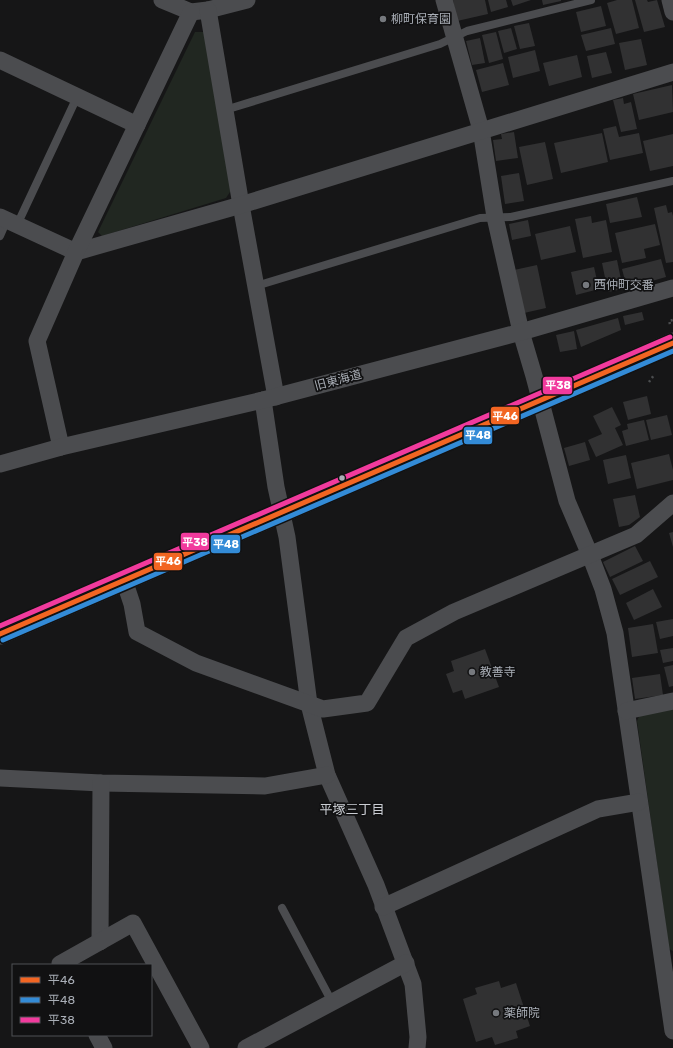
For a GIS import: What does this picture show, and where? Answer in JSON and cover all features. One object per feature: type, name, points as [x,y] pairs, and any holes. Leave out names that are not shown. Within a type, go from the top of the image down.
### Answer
[{"type":"street","points":[[162,0],[191,12],[208,10],[247,0]]},
{"type":"street","points":[[444,0],[481,130],[495,217],[521,332],[567,501],[603,589],[615,633],[639,802],[668,963],[673,1031]]},
{"type":"street","points":[[670,0],[673,12]]},
{"type":"street","points":[[208,10],[256,286],[270,399],[276,487],[287,537],[309,704],[327,775],[376,884],[383,907],[413,984],[418,1037],[417,1048]]},
{"type":"street","points":[[61,447],[37,341],[76,252],[191,12]]},
{"type":"street","points":[[0,60],[137,125]]},
{"type":"street","points":[[8,221],[76,252],[241,205],[673,72]]},
{"type":"street","name":"旧東海道","points":[[0,464],[61,447],[270,399],[521,332],[673,288]]},
{"type":"street","points":[[0,634],[540,402],[673,343]]},
{"type":"street","points":[[124,580],[132,604],[137,632],[196,664],[323,709],[367,703],[406,638],[454,612],[636,535],[673,503]]},
{"type":"street","points":[[626,711],[673,702]]},
{"type":"street","points":[[0,778],[101,783],[265,786],[327,775]]},
{"type":"street","points":[[100,942],[101,783]]},
{"type":"street","points":[[383,907],[598,809],[639,802]]},
{"type":"street","points":[[60,964],[133,923],[201,1048]]},
{"type":"street","points":[[246,1048],[406,963]]},
{"type":"street","points":[[98,1036],[104,1048]]},
{"type":"lane","points":[[225,110],[440,44],[468,32],[591,0]]},
{"type":"lane","points":[[0,236],[77,97]]},
{"type":"lane","points":[[256,286],[480,218],[511,217],[673,181]]},
{"type":"lane","points":[[282,908],[332,1002]]},
{"type":"path","points":[[669,321],[673,320]]},
{"type":"path","points":[[649,382],[653,375]]},
{"type":"shaded area","points":[[195,32],[204,32],[232,189],[226,198],[102,236],[98,232]]},
{"type":"shaded area","points":[[673,708],[673,951],[669,949],[637,721],[640,714]]},
{"type":"building","points":[[453,0],[485,0],[488,14],[457,21]]},
{"type":"building","points":[[488,0],[506,0],[508,7],[491,12]]},
{"type":"building","points":[[511,0],[531,0],[513,6]]},
{"type":"building","points":[[542,0],[561,0],[561,1],[543,5]]},
{"type":"building","points":[[617,0],[632,0],[639,28],[616,34],[607,3]]},
{"type":"building","points":[[635,0],[647,0],[648,2],[657,0],[665,27],[644,32]]},
{"type":"building","points":[[601,6],[606,26],[581,32],[576,12]]},
{"type":"building","points":[[529,23],[535,46],[520,49],[514,26]]},
{"type":"building","points":[[511,28],[517,49],[504,53],[498,31]]},
{"type":"building","points":[[611,28],[615,44],[586,51],[581,35]]},
{"type":"building","points":[[496,32],[503,59],[489,63],[482,35]]},
{"type":"building","points":[[480,38],[485,63],[472,65],[466,41]]},
{"type":"building","points":[[641,39],[647,65],[625,70],[619,43]]},
{"type":"building","points":[[535,50],[540,71],[513,78],[508,57]]},
{"type":"building","points":[[606,52],[612,73],[592,78],[587,56]]},
{"type":"building","points":[[577,55],[582,77],[549,86],[543,63]]},
{"type":"building","points":[[503,63],[509,85],[482,92],[476,70]]},
{"type":"building","points":[[672,85],[673,112],[639,120],[633,94]]},
{"type":"building","points":[[623,98],[624,104],[631,102],[637,129],[621,132],[613,100]]},
{"type":"building","points":[[616,126],[619,137],[639,133],[643,153],[610,160],[603,129]]},
{"type":"building","points":[[514,132],[518,158],[496,161],[493,140],[502,139],[501,134]]},
{"type":"building","points":[[602,133],[608,162],[561,173],[554,143]]},
{"type":"building","points":[[673,134],[673,166],[650,171],[643,141]]},
{"type":"building","points":[[545,142],[553,179],[527,185],[519,147]]},
{"type":"building","points":[[519,173],[524,201],[505,204],[501,176]]},
{"type":"building","points":[[637,197],[642,217],[610,223],[606,204]]},
{"type":"building","points":[[666,205],[668,213],[672,212],[673,216],[673,262],[666,263],[654,208]]},
{"type":"building","points":[[591,216],[592,223],[606,220],[612,252],[583,258],[575,219]]},
{"type":"building","points":[[528,220],[531,236],[512,240],[509,224]]},
{"type":"building","points":[[655,224],[660,245],[644,249],[646,258],[622,263],[615,233]]},
{"type":"building","points":[[570,226],[576,252],[541,260],[535,234]]},
{"type":"building","points":[[661,259],[666,277],[627,288],[622,269]]},
{"type":"building","points":[[617,260],[623,289],[608,292],[602,263]]},
{"type":"building","points":[[537,265],[546,308],[524,313],[514,270]]},
{"type":"building","points":[[594,267],[599,289],[576,295],[571,272]]},
{"type":"building","points":[[642,312],[644,320],[625,325],[623,316]]},
{"type":"building","points":[[618,318],[621,330],[581,347],[576,330]]},
{"type":"building","points":[[574,331],[577,349],[560,352],[556,335]]},
{"type":"building","points":[[647,396],[651,414],[628,420],[623,402]]},
{"type":"building","points":[[612,407],[621,425],[615,428],[623,445],[596,457],[588,440],[602,434],[593,416]]},
{"type":"building","points":[[667,415],[672,435],[651,440],[646,420]]},
{"type":"building","points":[[644,420],[649,440],[626,446],[622,431],[628,429],[627,424]]},
{"type":"building","points":[[585,442],[590,460],[569,466],[564,448]]},
{"type":"building","points":[[669,454],[673,470],[673,480],[637,489],[631,463]]},
{"type":"building","points":[[626,455],[631,478],[608,484],[603,460]]},
{"type":"building","points":[[635,495],[640,517],[629,525],[619,527],[613,499]]},
{"type":"building","points":[[673,532],[673,547],[669,533]]},
{"type":"building","points":[[635,546],[643,561],[610,577],[603,562]]},
{"type":"building","points":[[650,561],[658,577],[620,595],[612,579]]},
{"type":"building","points":[[653,589],[662,607],[634,620],[626,603]]},
{"type":"building","points":[[673,619],[673,636],[660,639],[656,622]]},
{"type":"building","points":[[653,624],[658,653],[632,657],[628,628]]},
{"type":"building","points":[[673,648],[673,661],[663,663],[660,650]]},
{"type":"building","name":"教善寺","points":[[485,649],[499,687],[465,699],[462,690],[453,693],[446,674],[454,671],[451,661]]},
{"type":"building","points":[[673,665],[673,686],[669,687],[664,667]]},
{"type":"building","points":[[660,674],[663,695],[635,699],[632,678]]},
{"type":"building","name":"薬師院","points":[[499,981],[501,988],[516,983],[530,1026],[516,1031],[518,1038],[495,1045],[492,1037],[476,1042],[463,999],[477,994],[475,988]]},
{"type":"transit line","name":"平38","points":[[0,626],[670,337]]},
{"type":"transit line","name":"平46","points":[[0,634],[673,343]]},
{"type":"transit line","name":"平48","points":[[3,640],[673,351]]},
{"type":"place","name":"柳町保育園","points":[[383,19]]},
{"type":"place","name":"西仲町交番","points":[[586,285]]},
{"type":"place","name":"教善寺","points":[[472,672]]},
{"type":"place","name":"薬師院","points":[[496,1013]]},
{"type":"district","name":"平塚三丁目","points":[[352,809]]}]
